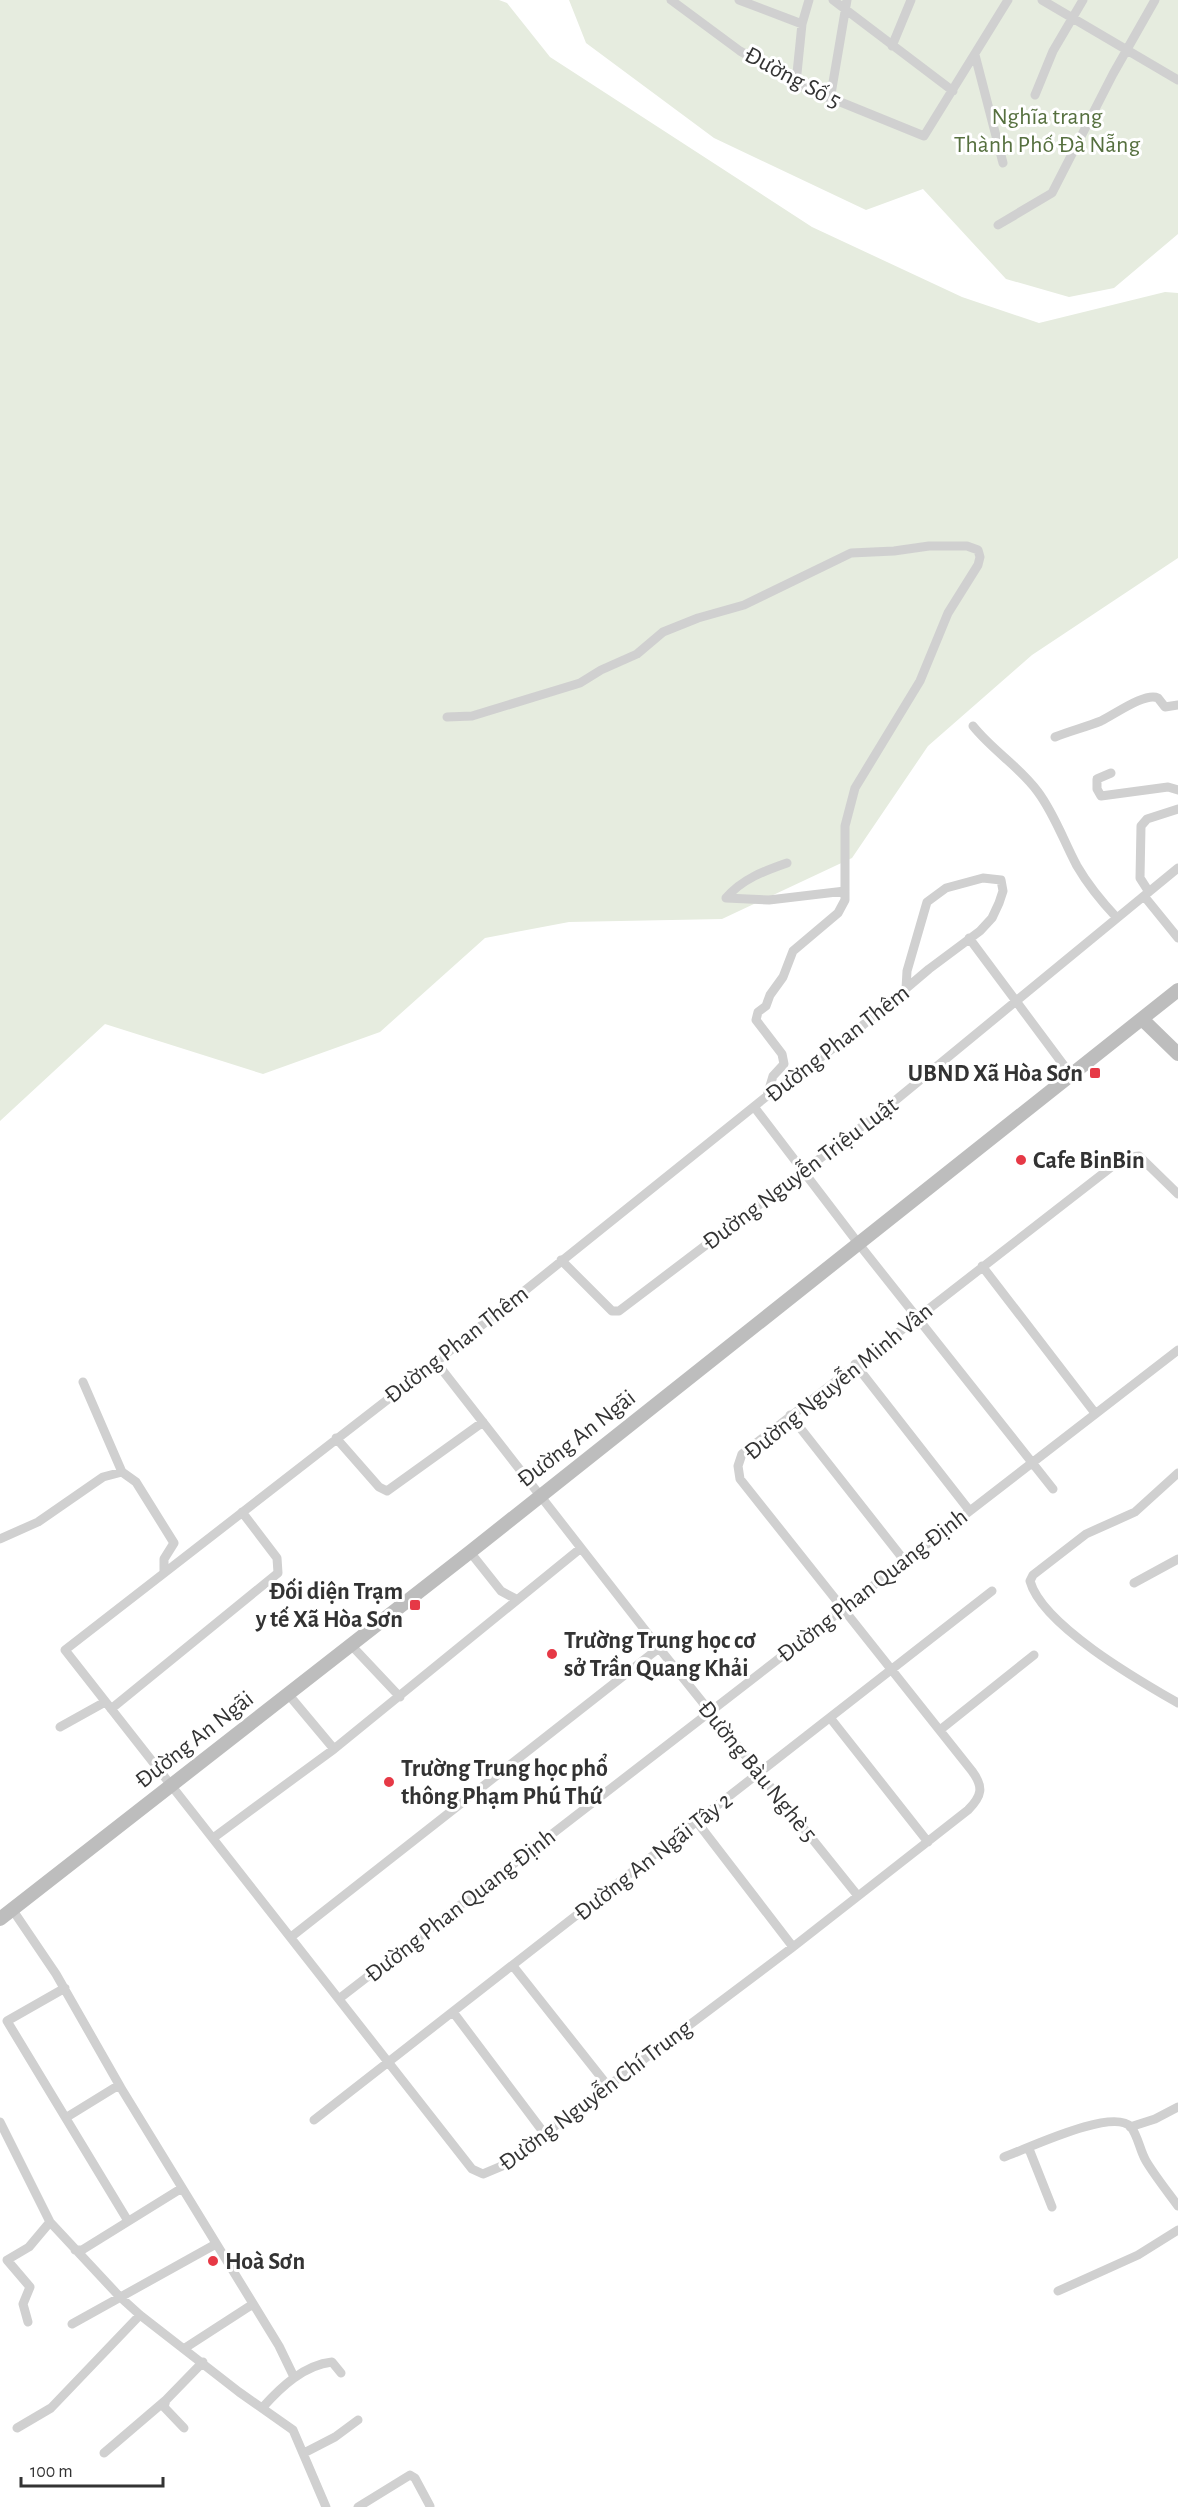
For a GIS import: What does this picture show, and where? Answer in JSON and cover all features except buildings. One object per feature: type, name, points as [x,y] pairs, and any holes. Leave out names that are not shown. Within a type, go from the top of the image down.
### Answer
[{"type":"main road","name":"Đường An Ngãi","points":[[0,1919],[470,1552],[1178,990]]},
{"type":"main road","points":[[1142,1019],[1178,1054]]},
{"type":"street","name":"Đường Số 5","points":[[671,0],[731,44],[796,83],[830,100],[924,136],[952,92]]},
{"type":"street","points":[[739,0],[802,24]]},
{"type":"street","points":[[796,83],[802,24],[809,0]]},
{"type":"street","points":[[832,0],[952,92],[1008,0]]},
{"type":"street","points":[[830,100],[847,0]]},
{"type":"street","points":[[892,46],[911,0]]},
{"type":"street","points":[[1042,0],[1178,81]]},
{"type":"street","points":[[1035,95],[1043,71],[1083,0]]},
{"type":"street","points":[[998,225],[1052,193],[1155,0]]},
{"type":"street","points":[[975,55],[1003,163]]},
{"type":"street","points":[[447,717],[472,716],[580,683],[601,670],[637,654],[663,632],[754,600],[851,553],[894,551],[929,546],[967,546],[978,550],[981,557],[978,565],[948,612],[920,681],[855,788],[845,826],[845,900],[838,914],[793,951],[783,977],[770,995],[766,1006],[758,1012],[756,1020],[782,1054],[784,1064],[773,1076],[767,1096]]},
{"type":"street","points":[[1055,737],[1104,720],[1112,713],[1150,696],[1155,696],[1165,707],[1178,705]]},
{"type":"street","points":[[973,726],[992,749],[1021,772],[1036,790],[1056,822],[1077,865],[1117,918]]},
{"type":"street","points":[[1111,773],[1097,779],[1097,789],[1101,796],[1168,787],[1178,790]]},
{"type":"street","points":[[1178,809],[1147,819],[1141,826],[1140,878],[1146,894],[1178,938]]},
{"type":"street","points":[[787,863],[750,878],[735,888],[726,898],[769,900],[845,891]]},
{"type":"street","name":"Đường Nguyễn Triệu Luật","points":[[561,1260],[612,1311],[619,1311],[880,1113],[1014,1000],[1178,868]]},
{"type":"street","name":"Đường Phan Thêm","points":[[172,1785],[65,1650],[436,1362],[561,1260],[755,1108],[767,1096],[850,1036],[980,931],[992,918],[999,903],[1003,891],[1001,880],[983,878],[935,894],[927,902],[919,923],[907,971],[906,989]]},
{"type":"street","points":[[969,938],[1071,1075]]},
{"type":"street","points":[[755,1108],[858,1243],[1053,1489]]},
{"type":"street","name":"Đường Nguyễn Minh Vân","points":[[981,1790],[977,1779],[940,1730],[740,1479],[738,1466],[742,1454],[790,1415],[1123,1158],[1139,1156],[1178,1194]]},
{"type":"street","points":[[982,1266],[1095,1413]]},
{"type":"street","name":"Đường Phan Quang Định","points":[[340,1998],[1031,1461],[1178,1350]]},
{"type":"street","name":"Đường Bàu Nghè 5","points":[[436,1362],[659,1648],[858,1896]]},
{"type":"street","points":[[855,1364],[969,1510]]},
{"type":"street","points":[[83,1382],[122,1472],[136,1482],[185,1557]]},
{"type":"street","points":[[790,1415],[904,1560]]},
{"type":"street","points":[[336,1438],[379,1487],[387,1491],[483,1422]]},
{"type":"street","points":[[0,1539],[38,1522],[103,1477],[114,1472],[122,1472]]},
{"type":"street","points":[[1178,1473],[1143,1506],[1119,1521],[1086,1534],[1034,1575],[1030,1581],[1045,1608],[1068,1629],[1127,1672],[1178,1703]]},
{"type":"street","points":[[60,1727],[108,1706],[278,1573],[277,1558],[242,1512]]},
{"type":"street","points":[[164,1573],[164,1559],[174,1543]]},
{"type":"street","points":[[213,1838],[400,1697],[516,1599],[581,1548]]},
{"type":"street","points":[[470,1552],[501,1591],[516,1599]]},
{"type":"street","points":[[1134,1582],[1178,1559]]},
{"type":"street","name":"Đường An Ngãi Tây 2","points":[[314,2120],[831,1719],[992,1591]]},
{"type":"street","points":[[351,1645],[400,1697]]},
{"type":"street","points":[[291,1936],[659,1648]]},
{"type":"street","points":[[940,1730],[1034,1655]]},
{"type":"street","points":[[288,1694],[334,1749]]},
{"type":"street","points":[[831,1719],[928,1842]]},
{"type":"street","name":"Đường Nguyễn Chí Trung","points":[[172,1785],[472,2169],[483,2174],[492,2172],[793,1947],[968,1810],[981,1790]]},
{"type":"street","points":[[697,1822],[793,1947]]},
{"type":"street","points":[[12,1909],[65,1988],[119,2085],[279,2346],[294,2377]]},
{"type":"street","points":[[513,1966],[608,2086]]},
{"type":"street","points":[[65,1988],[4,2023],[66,2117],[128,2221]]},
{"type":"street","points":[[453,2012],[544,2133]]},
{"type":"street","points":[[66,2117],[119,2085]]},
{"type":"street","points":[[1004,2157],[1100,2122],[1118,2122],[1130,2127],[1155,2119],[1178,2107]]},
{"type":"street","points":[[0,2122],[50,2222],[119,2296],[140,2315],[293,2430],[326,2507]]},
{"type":"street","points":[[1130,2127],[1145,2160],[1178,2206]]},
{"type":"street","points":[[1029,2149],[1052,2207]]},
{"type":"street","points":[[75,2250],[82,2250],[182,2188]]},
{"type":"street","points":[[28,2322],[23,2314],[23,2304],[30,2287],[4,2262],[29,2247],[50,2222]]},
{"type":"street","points":[[1058,2291],[1138,2255],[1178,2230]]},
{"type":"street","points":[[72,2324],[216,2244]]},
{"type":"street","points":[[185,2348],[253,2304]]},
{"type":"street","points":[[17,2428],[51,2408],[140,2315]]},
{"type":"street","points":[[104,2453],[166,2399],[202,2362]]},
{"type":"street","points":[[263,2407],[294,2377],[332,2362],[341,2373]]},
{"type":"street","points":[[166,2399],[164,2408],[184,2428]]},
{"type":"street","points":[[304,2453],[336,2437],[358,2420]]},
{"type":"street","points":[[358,2507],[410,2475],[415,2478],[430,2506]]},
{"type":"green space","points":[[0,0],[499,0],[507,3],[550,57],[812,227],[962,297],[1039,323],[1165,292],[1178,293],[1178,558],[1032,655],[928,746],[852,858],[722,919],[569,922],[485,938],[380,1032],[263,1074],[105,1024],[0,1121]]},
{"type":"green space","name":"Nghĩa trang Thành Phố Đà Nẵng","points":[[569,0],[1178,0],[1178,234],[1114,288],[1069,297],[1006,279],[923,189],[866,210],[714,138],[586,43]]},
{"type":"place","name":"UBND Xã Hòa Sơn","points":[[1095,1073]]},
{"type":"place","name":"Cafe BinBin","points":[[1021,1160]]},
{"type":"place","name":"Đối diện Trạm y tế Xã Hòa Sơn","points":[[415,1605]]},
{"type":"place","name":"Trường Trung học cơ sở Trần Quang Khải","points":[[552,1654]]},
{"type":"place","name":"Trường Trung học phổ thông Phạm Phú Thứ","points":[[389,1782]]},
{"type":"place","name":"Hoà Sơn","points":[[213,2261]]}]
